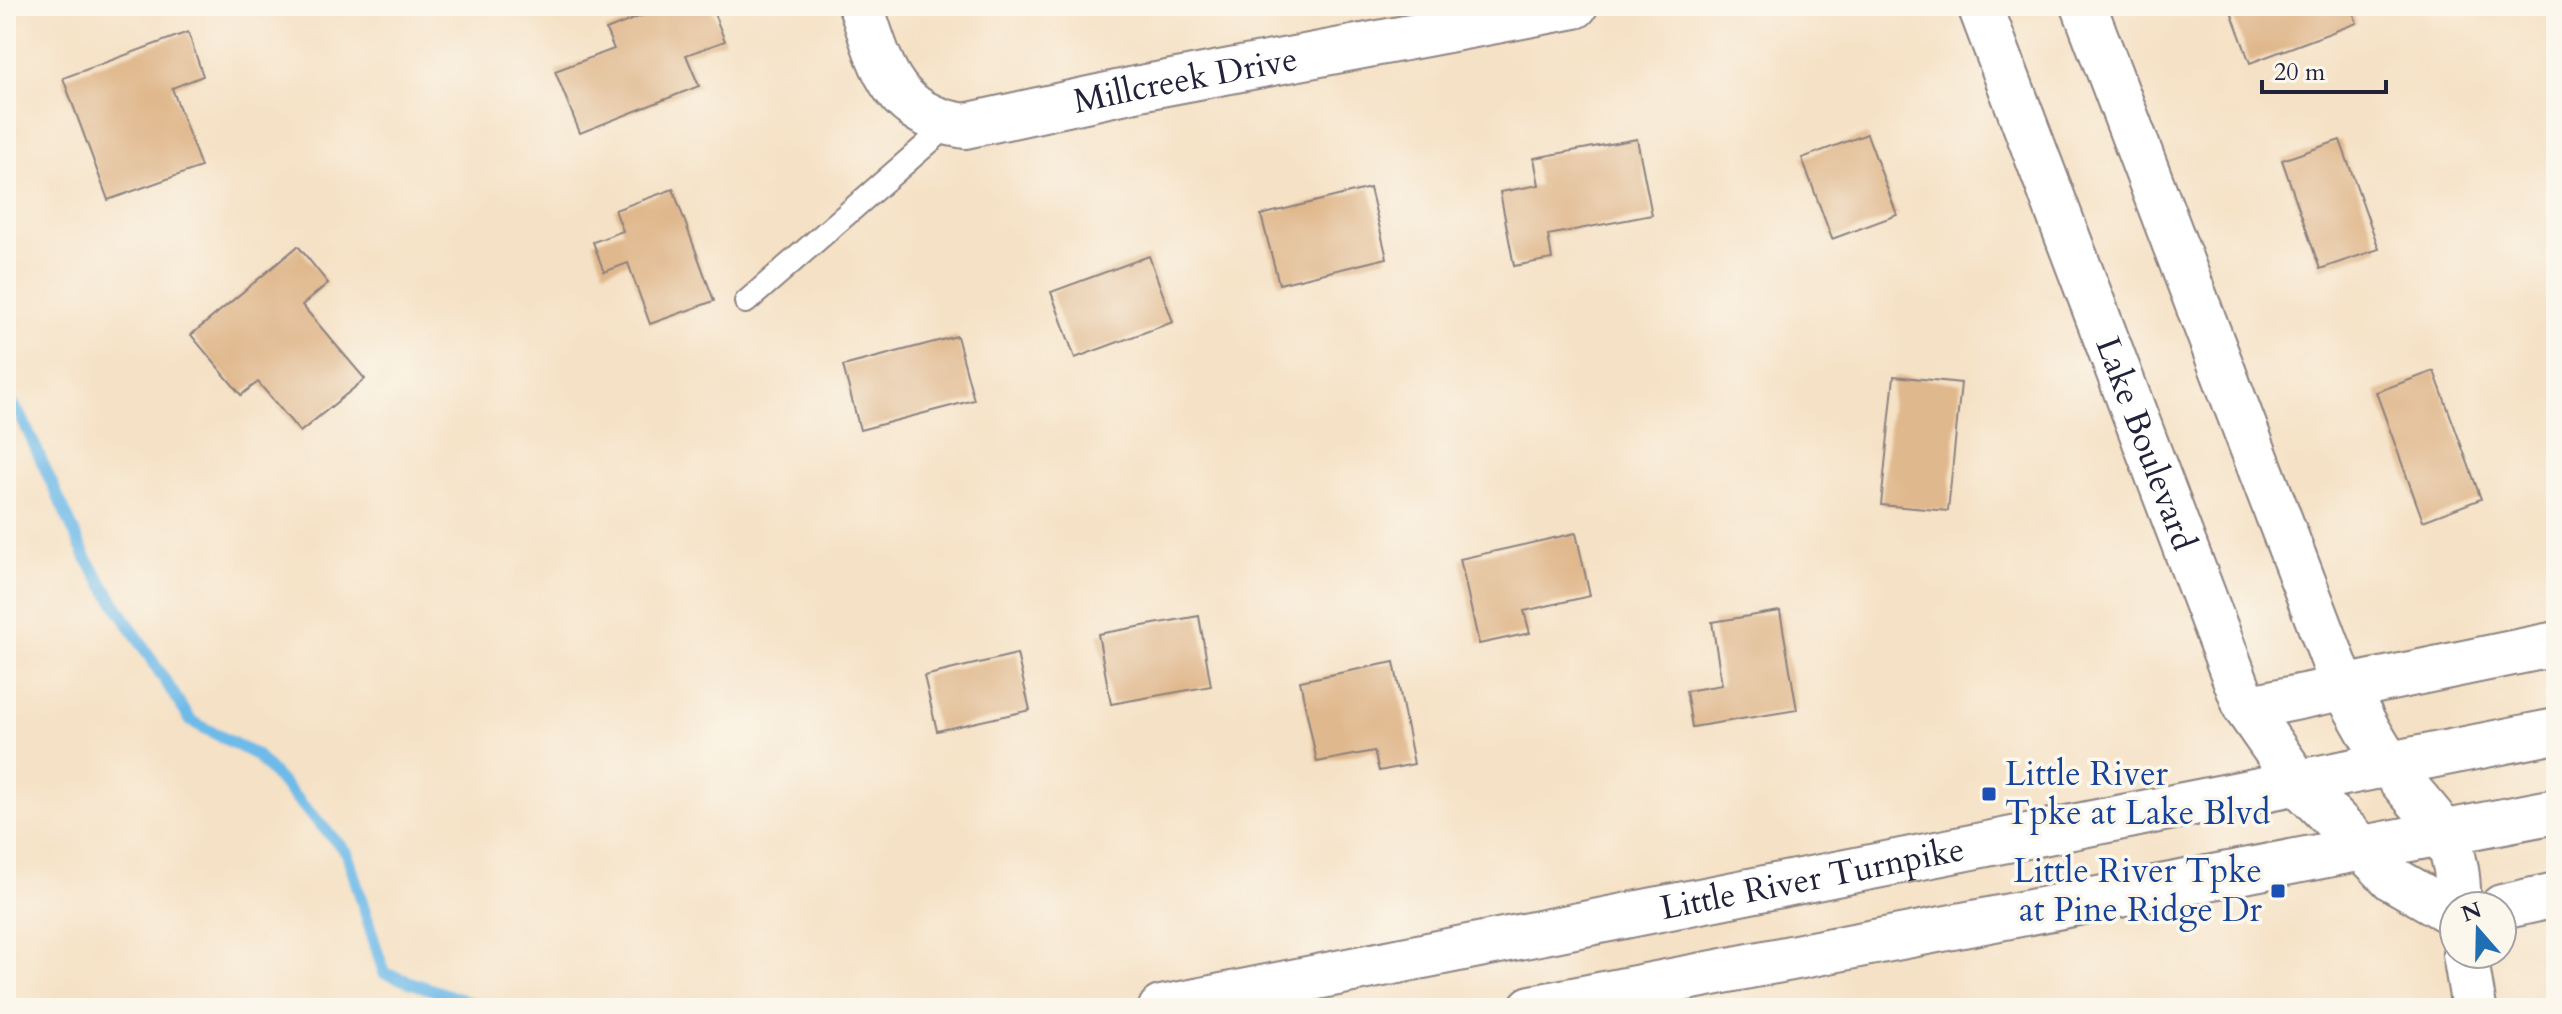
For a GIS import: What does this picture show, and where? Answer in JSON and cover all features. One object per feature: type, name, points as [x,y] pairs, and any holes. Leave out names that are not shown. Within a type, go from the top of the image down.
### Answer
[{"type":"street","name":"Millcreek Drive","points":[[861,6],[874,46],[894,86],[915,110],[938,122],[965,126],[1140,88],[1575,6]]},
{"type":"street","name":"Lake Boulevard","points":[[1980,6],[2246,708],[2299,784],[2393,879],[2438,905]]},
{"type":"street","points":[[2084,6],[2343,686],[2388,762],[2445,834],[2459,871],[2458,890]]},
{"type":"street","points":[[2246,708],[2556,644]]},
{"type":"street","name":"Little River Turnpike","points":[[1161,1008],[2556,731]]},
{"type":"street","points":[[1531,1008],[2367,850],[2556,811]]},
{"type":"street","points":[[2518,903],[2556,895]]},
{"type":"street","points":[[2468,970],[2474,1008]]},
{"type":"lane","points":[[746,302],[950,124]]},
{"type":"building","points":[[666,6],[711,6],[725,41],[686,55],[699,86],[580,133],[555,71],[614,49],[606,30]]},
{"type":"building","points":[[2229,6],[2351,6],[2357,23],[2250,63]]},
{"type":"building","points":[[188,32],[203,76],[172,88],[201,167],[108,200],[63,78]]},
{"type":"building","points":[[1867,134],[1897,215],[1832,239],[1802,158]]},
{"type":"building","points":[[1637,139],[1652,215],[1548,235],[1552,259],[1514,266],[1500,192],[1539,185],[1534,158]]},
{"type":"building","points":[[2340,140],[2379,249],[2320,269],[2282,160]]},
{"type":"building","points":[[1370,188],[1387,258],[1279,284],[1261,215]]},
{"type":"building","points":[[673,189],[714,301],[650,324],[628,263],[604,272],[593,242],[623,231],[615,210]]},
{"type":"building","points":[[298,246],[328,283],[302,305],[365,379],[300,432],[258,382],[241,395],[191,335]]},
{"type":"building","points":[[1149,256],[1173,322],[1075,358],[1051,292]]},
{"type":"building","points":[[957,336],[974,400],[860,430],[843,366]]},
{"type":"building","points":[[2434,371],[2481,499],[2423,521],[2376,392]]},
{"type":"building","points":[[1894,376],[1961,383],[1948,511],[1881,505]]},
{"type":"building","points":[[1576,533],[1590,596],[1524,611],[1530,633],[1479,644],[1460,559]]},
{"type":"building","points":[[1780,611],[1797,710],[1692,727],[1686,691],[1722,685],[1712,622]]},
{"type":"building","points":[[1199,616],[1211,686],[1111,704],[1098,634]]},
{"type":"building","points":[[1017,654],[1030,710],[937,731],[924,676]]},
{"type":"building","points":[[1394,662],[1414,764],[1379,771],[1374,751],[1317,762],[1300,681]]},
{"type":"waterway","points":[[6,394],[22,418],[86,558],[191,721],[256,755],[347,853],[384,973],[485,1008]]},
{"type":"place","name":"Little River Tpke at Lake Blvd","points":[[1989,794]]},
{"type":"place","name":"Little River Tpke at Pine Ridge Dr","points":[[2278,891]]}]
